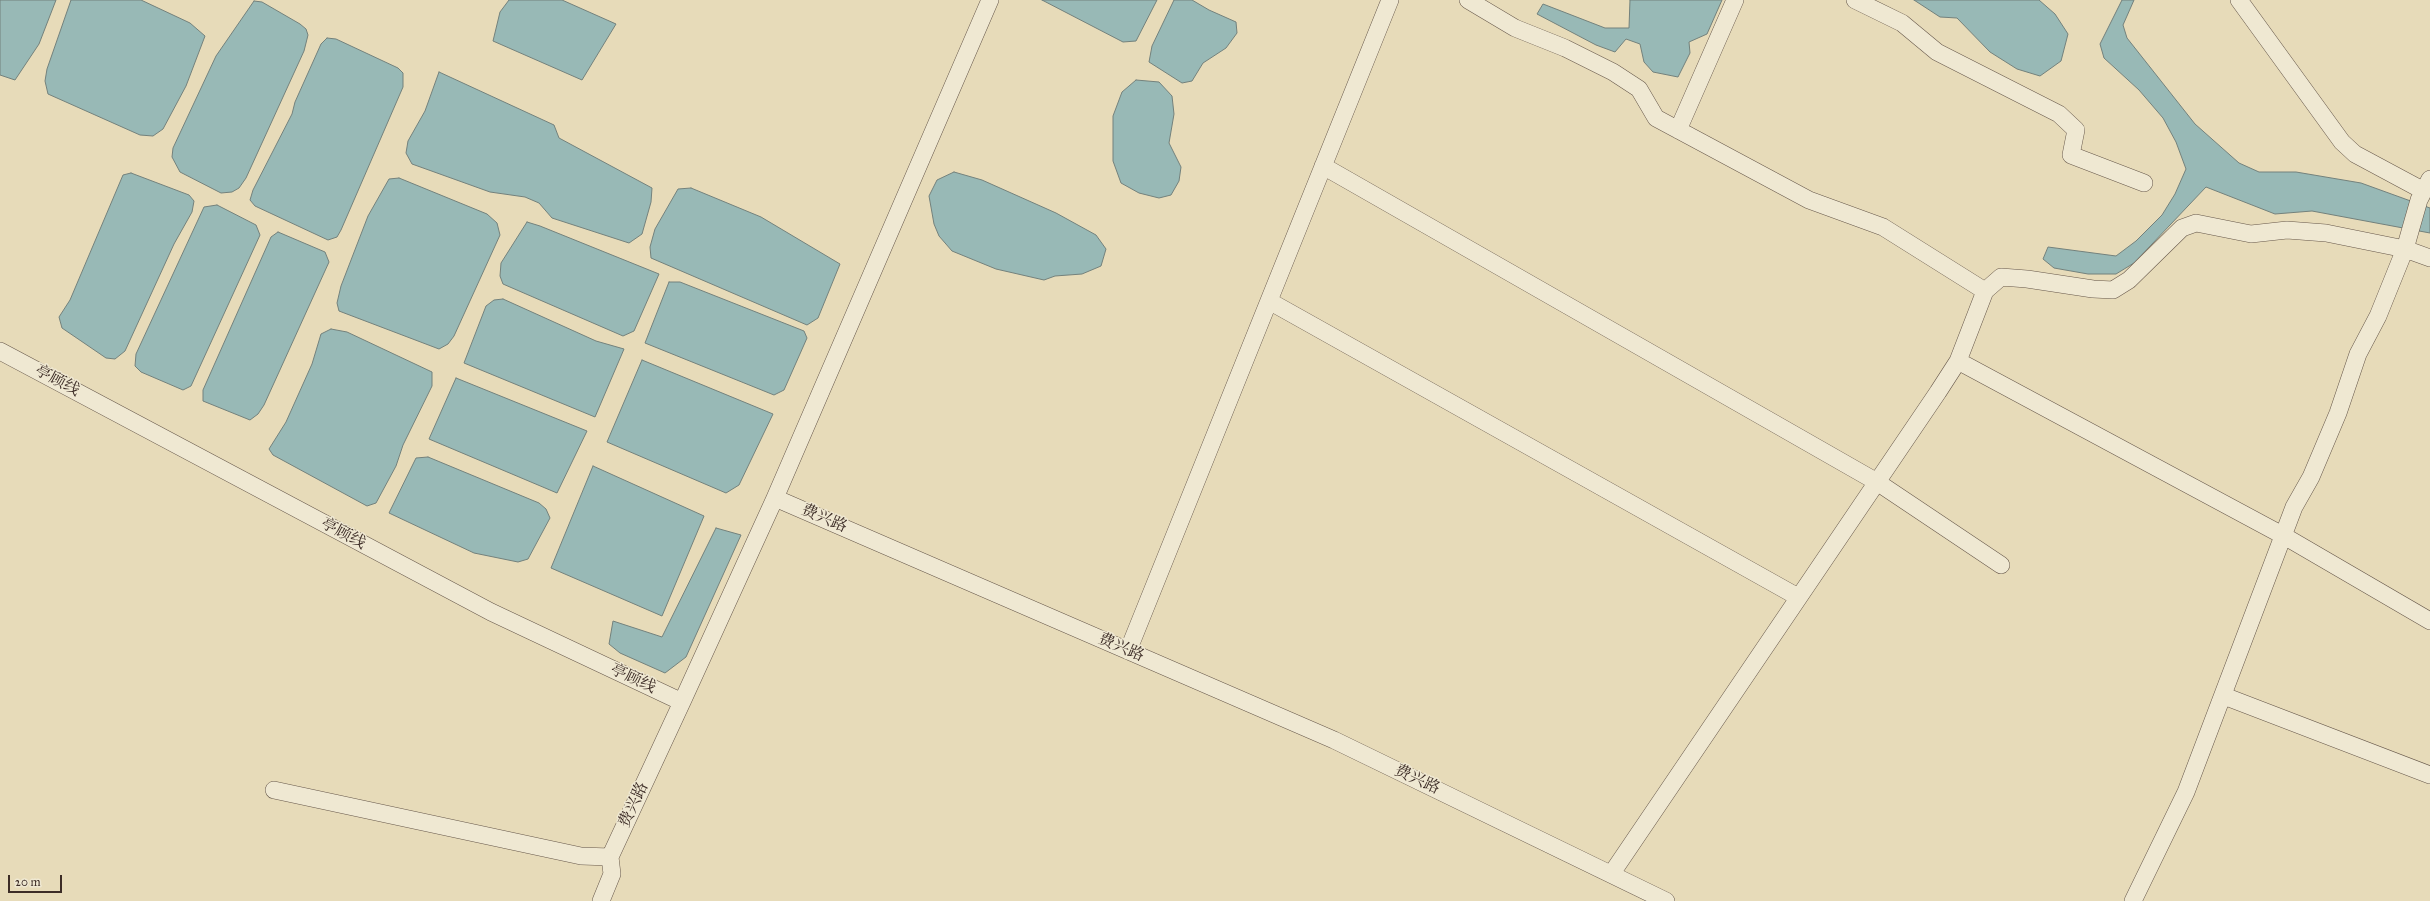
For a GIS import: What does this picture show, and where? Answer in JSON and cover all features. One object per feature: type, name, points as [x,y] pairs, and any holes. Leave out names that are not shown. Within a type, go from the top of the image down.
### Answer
[{"type":"street","points":[[775,498],[990,0]]},
{"type":"street","points":[[1128,652],[1390,0]]},
{"type":"street","points":[[1468,0],[1515,28],[1565,48],[1614,72],[1639,89],[1656,118],[1809,200],[1883,227],[1985,291]]},
{"type":"street","points":[[1678,130],[1735,0]]},
{"type":"street","points":[[1855,0],[1902,23],[1937,52],[2059,114],[2076,130],[2071,155],[2144,183]]},
{"type":"street","points":[[2133,901],[2186,792],[2224,696],[2294,507],[2311,477],[2338,413],[2358,354],[2378,316],[2406,243],[2424,190],[2355,154],[2342,142],[2239,0]]},
{"type":"street","points":[[1324,166],[1876,482],[2001,565]]},
{"type":"street","points":[[1612,873],[1958,361],[1985,291],[2001,278],[2027,278],[2093,289],[2114,290],[2129,280],[2182,228],[2196,223],[2251,234],[2287,230],[2326,233],[2406,243],[2430,258]]},
{"type":"street","points":[[1269,301],[1798,597]]},
{"type":"street","name":"亭顾线","points":[[0,351],[491,612],[680,706]]},
{"type":"street","points":[[1958,361],[2284,536],[2430,621]]},
{"type":"street","name":"费兴路","points":[[601,901],[612,874],[610,857],[775,498],[1334,740],[1612,873],[1666,901]]},
{"type":"street","points":[[2224,696],[2430,775]]},
{"type":"street","points":[[274,790],[581,856],[610,857]]},
{"type":"water","points":[[0,0],[56,0],[39,44],[15,80],[0,75]]},
{"type":"water","points":[[71,0],[141,0],[190,23],[205,36],[186,86],[163,129],[153,136],[140,135],[48,94],[45,81],[47,69]]},
{"type":"water","points":[[509,0],[562,0],[616,24],[582,80],[493,41],[500,12]]},
{"type":"water","points":[[1042,0],[1157,0],[1136,41],[1123,42]]},
{"type":"water","points":[[1174,0],[1192,0],[1209,10],[1236,22],[1237,33],[1226,48],[1203,63],[1192,81],[1182,83],[1149,62],[1152,46]]},
{"type":"water","points":[[1630,0],[1722,0],[1707,34],[1689,42],[1690,53],[1678,77],[1653,72],[1644,62],[1640,44],[1626,39],[1615,52],[1596,45],[1537,14],[1543,4],[1605,28],[1629,28]]},
{"type":"water","points":[[1914,0],[2039,0],[2055,14],[2068,34],[2061,61],[2040,76],[2017,69],[1990,52],[1957,18],[1940,17]]},
{"type":"water","points":[[2122,0],[2134,0],[2123,25],[2127,38],[2195,124],[2239,163],[2259,172],[2296,172],[2361,183],[2430,208],[2430,233],[2312,211],[2275,214],[2206,187],[2134,263],[2116,274],[2088,274],[2054,268],[2043,259],[2048,247],[2116,256],[2136,241],[2162,215],[2175,194],[2186,169],[2176,142],[2163,118],[2139,90],[2104,58],[2100,44]]},
{"type":"water","points":[[254,1],[262,2],[300,24],[306,29],[308,35],[304,51],[246,178],[239,188],[232,192],[221,193],[180,172],[172,157],[173,148],[216,56]]},
{"type":"water","points":[[327,38],[336,39],[398,68],[403,73],[403,87],[341,230],[337,237],[328,240],[255,206],[250,200],[253,190],[292,114],[295,102],[321,44]]},
{"type":"water","points":[[439,72],[554,125],[559,138],[652,188],[651,202],[642,234],[629,243],[552,218],[539,203],[525,197],[490,192],[412,164],[406,153],[408,141],[425,111]]},
{"type":"water","points":[[1136,80],[1159,82],[1172,96],[1174,114],[1169,143],[1181,167],[1179,181],[1171,195],[1159,198],[1139,193],[1121,183],[1113,161],[1113,116],[1122,92]]},
{"type":"water","points":[[954,172],[982,180],[1056,213],[1096,235],[1106,249],[1101,266],[1082,274],[1055,276],[1044,280],[996,269],[952,251],[939,236],[934,224],[929,196],[937,180]]},
{"type":"water","points":[[131,173],[189,195],[194,201],[192,212],[174,244],[125,351],[115,359],[106,358],[62,328],[59,317],[70,300],[123,175]]},
{"type":"water","points":[[399,178],[487,214],[497,223],[500,235],[454,336],[448,344],[439,349],[339,311],[337,303],[341,286],[368,216],[389,179]]},
{"type":"water","points":[[691,188],[761,217],[840,264],[818,318],[807,325],[651,258],[650,247],[655,229],[678,189]]},
{"type":"water","points":[[217,205],[256,225],[260,235],[191,386],[183,390],[141,372],[135,366],[136,354],[204,207]]},
{"type":"water","points":[[527,222],[659,274],[634,331],[623,336],[503,284],[500,276],[501,263]]},
{"type":"water","points":[[278,232],[325,252],[329,262],[264,405],[258,414],[250,420],[203,401],[203,390],[271,237]]},
{"type":"water","points":[[669,282],[680,282],[804,331],[807,338],[784,390],[774,395],[645,343]]},
{"type":"water","points":[[503,299],[596,341],[624,349],[595,417],[464,363],[486,306],[494,300]]},
{"type":"water","points":[[331,329],[347,332],[432,372],[432,386],[403,445],[396,466],[376,503],[367,506],[273,455],[269,449],[286,422],[312,364],[321,334]]},
{"type":"water","points":[[642,360],[773,414],[739,485],[726,493],[607,442]]},
{"type":"water","points":[[456,378],[587,431],[557,493],[429,439]]},
{"type":"water","points":[[428,457],[539,503],[546,509],[550,518],[528,559],[518,562],[474,553],[389,513],[416,458]]},
{"type":"water","points":[[593,466],[704,516],[662,616],[551,568]]},
{"type":"water","points":[[716,528],[741,535],[686,657],[665,673],[620,653],[609,644],[613,621],[662,637]]}]
